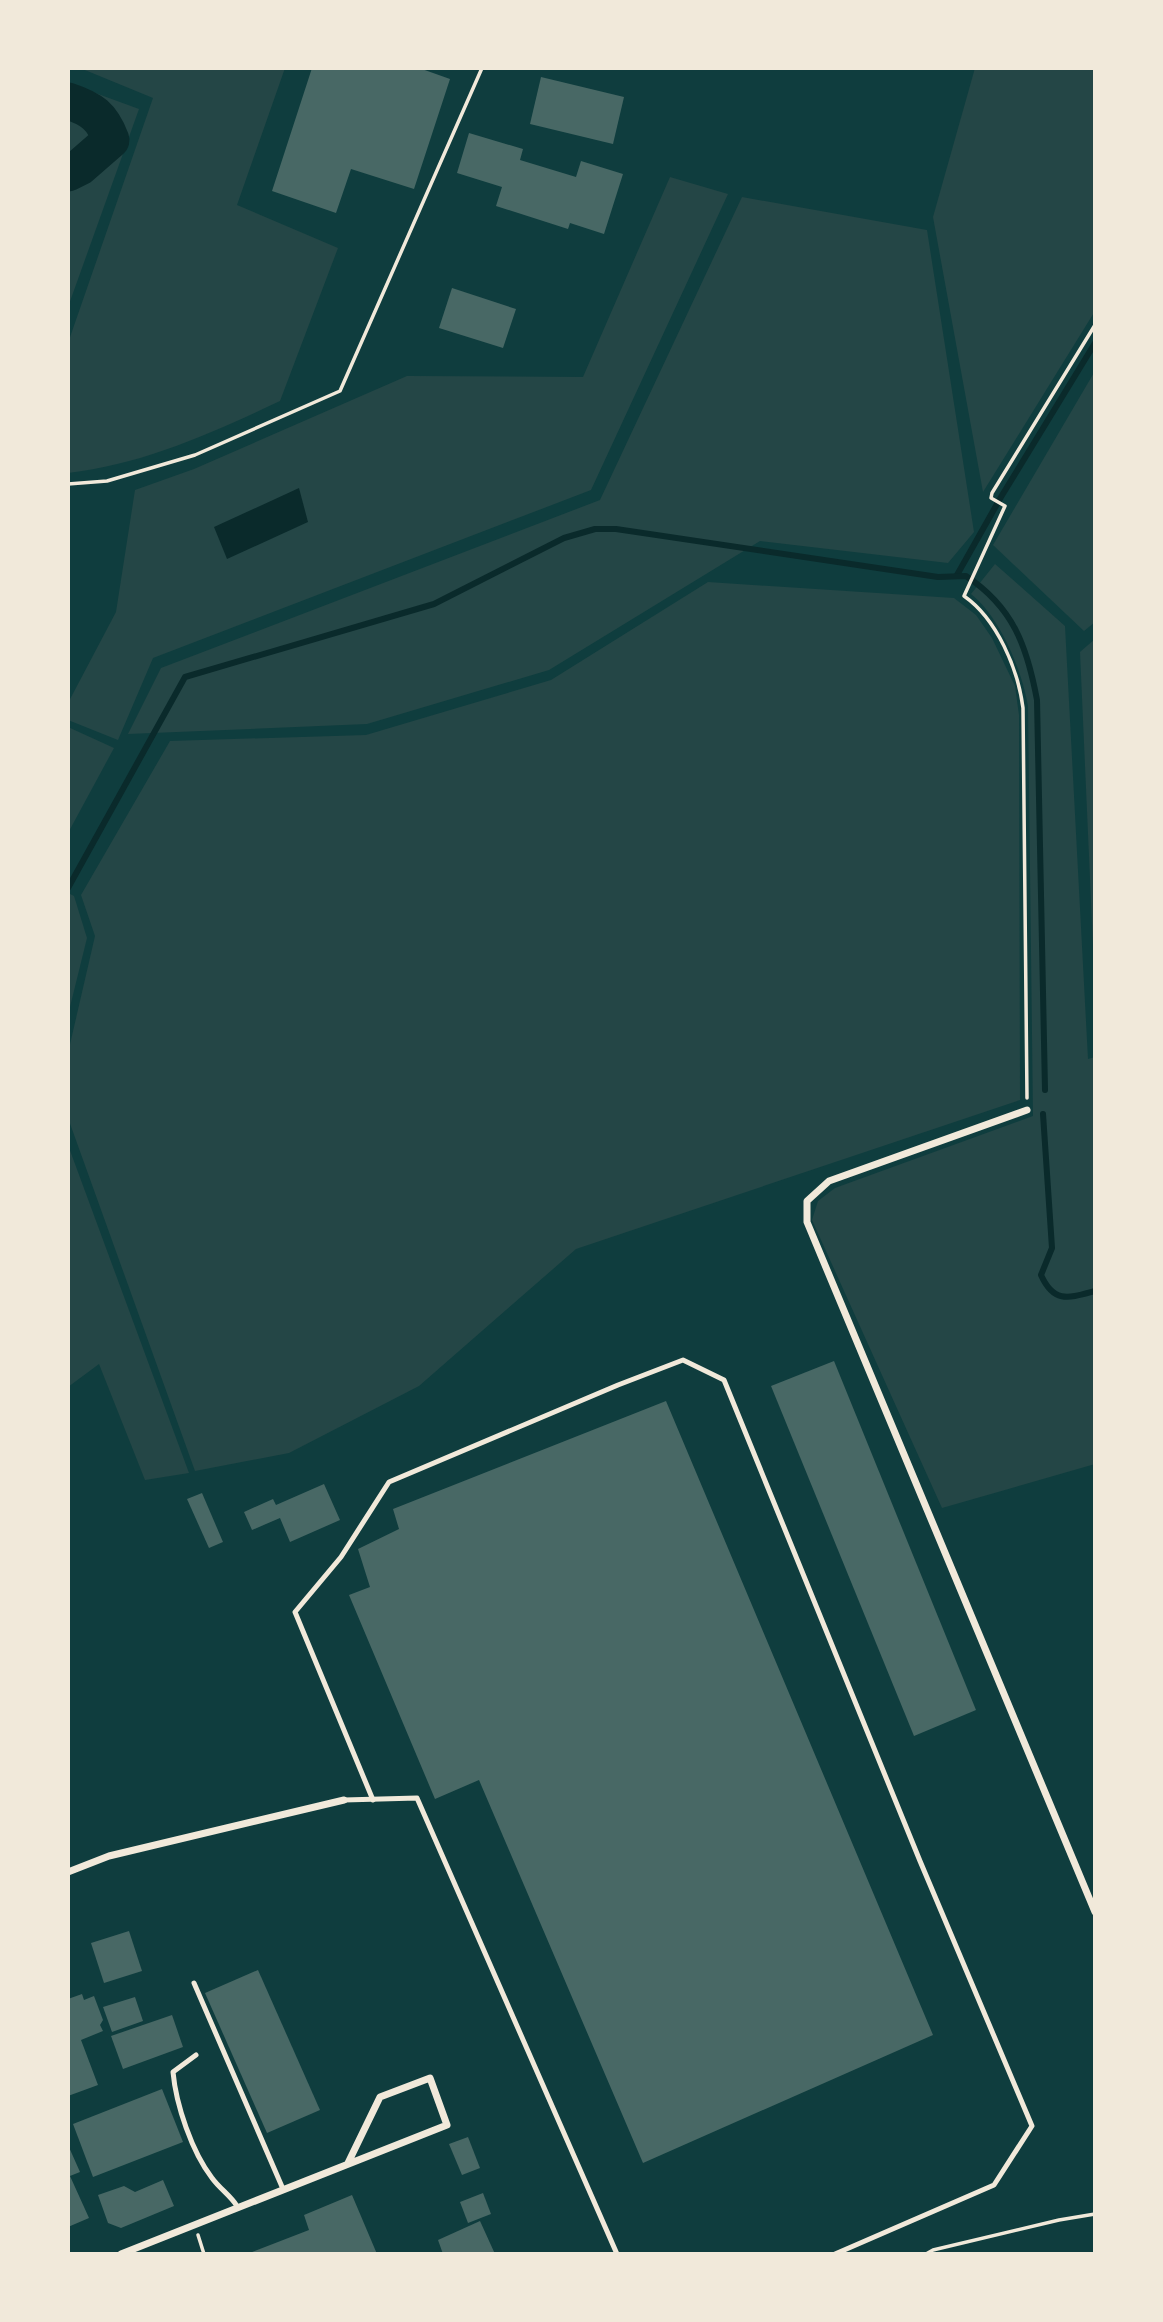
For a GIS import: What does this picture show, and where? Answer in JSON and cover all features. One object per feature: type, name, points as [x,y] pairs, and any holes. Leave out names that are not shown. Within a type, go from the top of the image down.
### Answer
[{"type":"street","points":[[1027,1110],[829,1181],[807,1201],[807,1222],[1095,1912]]},
{"type":"street","points":[[68,1872],[109,1856],[344,1800]]},
{"type":"street","points":[[121,2254],[447,2125],[430,2078],[380,2097],[348,2163]]},
{"type":"lane","points":[[373,1800],[295,1612],[341,1557],[388,1482],[683,1360],[724,1380],[915,1849],[1032,2126],[994,2185],[835,2254]]},
{"type":"lane","points":[[344,1800],[417,1798],[617,2254]]},
{"type":"lane","points":[[194,1983],[283,2189]]},
{"type":"lane","points":[[195,2055],[173,2072],[174,2088],[195,2150],[213,2180],[231,2195],[237,2206]]},
{"type":"path","points":[[68,484],[107,481],[195,455],[340,391],[482,68]]},
{"type":"path","points":[[1027,1110],[1023,708],[1020,686],[1000,642],[980,608],[964,596],[964,592],[1004,506],[992,499],[992,493],[1095,325]]},
{"type":"path","points":[[926,2254],[933,2250],[1059,2220],[1095,2214]]},
{"type":"shaded area","points":[[80,68],[285,68],[237,205],[338,248],[280,401],[151,455],[68,473],[68,343],[153,98]]},
{"type":"shaded area","points":[[975,68],[1095,68],[1095,311],[983,492],[933,217]]},
{"type":"shaded area","points":[[68,83],[139,109],[68,307]]},
{"type":"shaded area","points":[[670,177],[728,194],[591,490],[153,658],[118,740],[68,720],[68,703],[116,612],[135,490],[194,469],[407,376],[583,377]]},
{"type":"shaded area","points":[[742,197],[927,230],[974,532],[948,563],[760,541],[549,670],[367,724],[128,734],[161,668],[600,500]]},
{"type":"shaded area","points":[[1095,371],[1095,622],[1084,631],[993,545]]},
{"type":"shaded area","points":[[299,488],[308,522],[227,559],[214,527]]},
{"type":"shaded area","points":[[995,564],[1065,626],[1088,1059],[1095,1057],[1095,1464],[942,1508],[812,1220],[818,1201],[835,1188],[1033,1116],[1028,706],[1021,677],[1008,645],[991,616],[971,594]]},
{"type":"shaded area","points":[[708,582],[954,598],[976,615],[992,638],[1015,686],[1019,715],[1020,1100],[576,1249],[419,1386],[289,1453],[195,1471],[68,1118],[68,1053],[95,936],[81,895],[170,741],[366,735],[551,680]]},
{"type":"shaded area","points":[[1095,639],[1095,992],[1080,652]]},
{"type":"shaded area","points":[[68,727],[114,748],[68,833]]},
{"type":"shaded area","points":[[68,893],[74,896],[87,938],[68,1015]]},
{"type":"shaded area","points":[[68,1145],[189,1473],[145,1480],[99,1364],[68,1387]]},
{"type":"building","points":[[312,68],[419,68],[450,79],[414,189],[351,169],[336,213],[272,191]]},
{"type":"building","points":[[541,77],[624,97],[613,144],[530,124]]},
{"type":"building","points":[[469,133],[523,149],[520,160],[576,177],[581,161],[623,174],[604,234],[570,223],[568,229],[496,206],[502,187],[457,173]]},
{"type":"building","points":[[452,288],[516,309],[503,348],[439,328]]},
{"type":"building","points":[[834,1361],[976,1710],[914,1736],[771,1386]]},
{"type":"building","points":[[666,1401],[933,2035],[643,2163],[479,1780],[435,1799],[349,1595],[370,1587],[358,1549],[399,1529],[393,1509]]},
{"type":"building","points":[[324,1484],[340,1520],[290,1542],[280,1518],[252,1530],[244,1512],[273,1499],[276,1505]]},
{"type":"building","points":[[202,1493],[223,1542],[209,1548],[187,1499]]},
{"type":"building","points":[[129,1931],[142,1971],[104,1983],[91,1943]]},
{"type":"building","points":[[258,1970],[320,2110],[267,2133],[205,1993]]},
{"type":"building","points":[[82,1994],[84,2000],[94,1996],[103,2020],[100,2025],[103,2031],[81,2040],[98,2085],[68,2096],[68,1999]]},
{"type":"building","points":[[135,1997],[143,2021],[112,2032],[103,2007]]},
{"type":"building","points":[[172,2015],[183,2047],[123,2069],[111,2036]]},
{"type":"building","points":[[162,2089],[183,2142],[93,2177],[73,2124]]},
{"type":"building","points":[[468,2137],[480,2168],[462,2175],[449,2144]]},
{"type":"building","points":[[68,2145],[80,2172],[70,2176],[89,2218],[68,2227]]},
{"type":"building","points":[[163,2180],[174,2206],[121,2228],[108,2223],[98,2195],[124,2186],[135,2192]]},
{"type":"building","points":[[483,2193],[491,2214],[468,2223],[460,2202]]},
{"type":"building","points":[[352,2195],[377,2254],[247,2254],[309,2230],[304,2215]]},
{"type":"building","points":[[480,2221],[495,2254],[443,2254],[438,2240]]},
{"type":"waterway","points":[[68,101],[95,114],[111,140],[80,167],[68,173]]},
{"type":"waterway","points":[[957,575],[1095,343]]},
{"type":"waterway","points":[[68,888],[185,677],[434,604],[564,538],[595,529],[616,529],[938,577],[966,576],[996,601],[1015,629],[1023,645],[1037,700],[1045,1090]]},
{"type":"waterway","points":[[1043,1114],[1052,1248],[1041,1275],[1051,1291],[1057,1295],[1070,1297],[1095,1291]]}]
